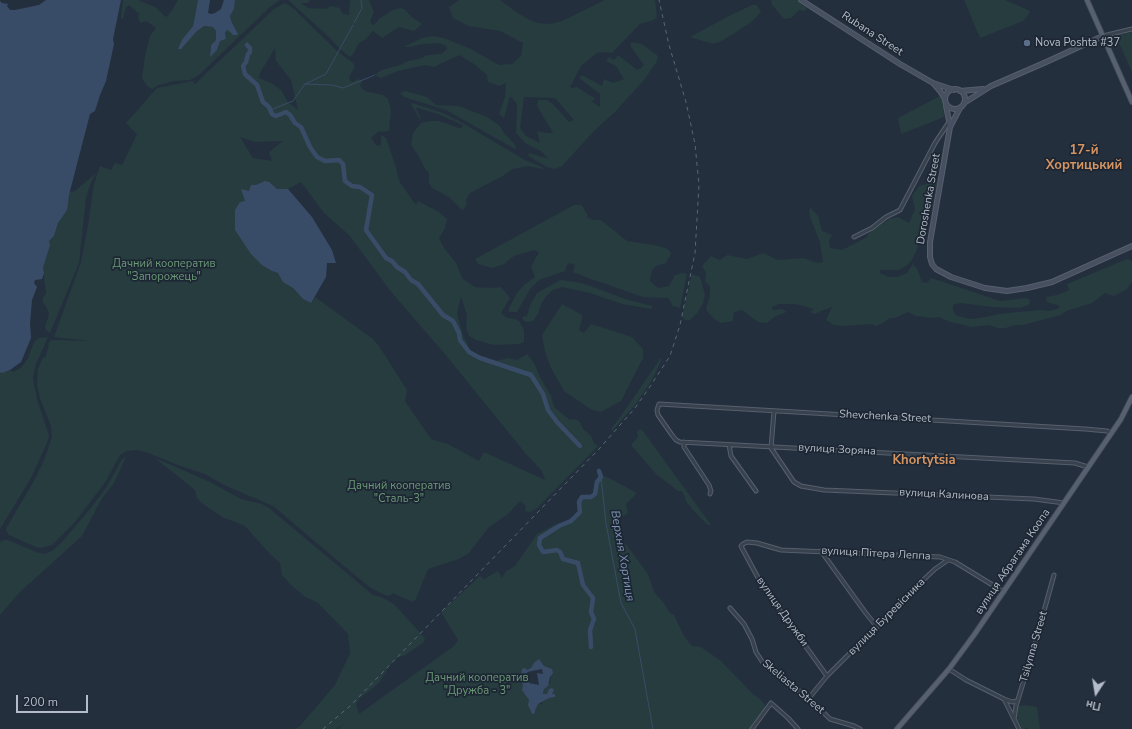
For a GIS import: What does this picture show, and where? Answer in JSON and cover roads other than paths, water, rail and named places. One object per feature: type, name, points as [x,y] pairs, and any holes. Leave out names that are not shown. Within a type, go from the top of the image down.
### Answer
[{"type":"main road","points":[[1087,0],[1132,102]]},
{"type":"main road","name":"вулиця Абрагама Коопа","points":[[897,729],[948,669],[974,635],[1121,419],[1132,397]]},
{"type":"street","name":"Rubana Street","points":[[801,0],[932,83],[954,90]]},
{"type":"street","points":[[985,89],[954,90],[947,94],[945,102],[952,109],[960,108],[964,103],[985,89],[1103,36],[1132,29]]},
{"type":"street","name":"Rubana Street","points":[[932,83],[940,91],[945,102]]},
{"type":"street","points":[[960,91],[964,96],[964,103]]},
{"type":"street","name":"Doroshenka Street","points":[[945,102],[949,124],[929,249],[932,264],[938,271],[985,288],[1007,291],[1052,282],[1132,246]]},
{"type":"street","name":"Doroshenka Street","points":[[949,124],[960,108]]},
{"type":"street","points":[[854,237],[872,228],[886,217],[900,210],[935,143],[949,124]]},
{"type":"street","name":"Shevchenka Street","points":[[684,442],[676,440],[658,416],[657,410],[659,404],[1091,429],[1111,433]]},
{"type":"street","points":[[771,446],[774,411]]},
{"type":"street","points":[[684,442],[684,447],[709,485],[711,491],[710,494]]},
{"type":"street","name":"вулиця Зоряна","points":[[684,442],[1075,463],[1088,467]]},
{"type":"street","points":[[729,445],[731,456],[756,491]]},
{"type":"street","name":"вулиця Калинова","points":[[771,446],[772,450],[794,482],[806,488],[1034,500],[1064,503]]},
{"type":"street","name":"вулиця Пітера Леппа","points":[[742,546],[748,542],[767,545],[779,550],[940,557],[948,559],[1004,592]]},
{"type":"street","name":"вулиця Дружби","points":[[742,546],[763,587],[828,676]]},
{"type":"street","points":[[821,551],[864,612],[877,627]]},
{"type":"street","name":"вулиця Буревісника","points":[[809,698],[828,676],[919,584],[935,568],[948,559]]},
{"type":"street","name":"Tsilynna Street","points":[[1014,719],[1054,575]]},
{"type":"street","name":"Skeliasta Street","points":[[730,608],[744,624],[763,664],[809,698],[830,719],[860,729]]},
{"type":"street","points":[[948,669],[1004,699],[1012,702],[1018,701]]},
{"type":"street","points":[[1004,699],[1019,729]]},
{"type":"street","points":[[752,729],[772,703],[798,729]]},
{"type":"water","points":[[46,0],[121,0],[106,81],[95,111],[90,114],[70,191],[67,210],[58,223],[54,236],[49,241],[50,245],[43,268],[44,273],[42,279],[35,280],[34,283],[37,287],[32,300],[30,323],[31,338],[21,362],[10,370],[2,373],[0,372],[0,1],[8,4],[7,6],[10,10],[15,10],[39,5]]},
{"type":"water","points":[[198,0],[210,0],[208,13],[211,14],[221,9],[224,0],[235,0],[234,9],[230,16],[238,34],[233,35],[228,30],[225,32],[226,39],[220,41],[217,50],[210,57],[211,45],[216,40],[216,31],[213,27],[204,26],[196,32],[181,49],[178,49],[182,40],[193,26]]},
{"type":"water","points":[[265,181],[269,182],[277,189],[288,189],[312,217],[332,250],[336,263],[327,263],[326,277],[311,303],[303,299],[293,288],[283,282],[278,273],[262,265],[251,254],[235,230],[235,210],[240,202],[245,201],[241,189],[249,191],[251,185],[256,185]]},
{"type":"water","points":[[539,659],[544,666],[552,669],[553,673],[550,677],[548,686],[544,689],[543,694],[547,694],[549,689],[552,688],[554,690],[552,694],[555,694],[555,697],[549,698],[538,704],[535,713],[532,714],[528,705],[529,700],[522,690],[523,685],[520,680],[522,669],[525,668],[527,670],[531,668]],"holes":[[[542,669],[543,674],[537,673],[539,685],[529,683],[527,672]]]},
{"type":"waterway","points":[[354,23],[362,8],[361,0]]},
{"type":"waterway","points":[[270,110],[293,101],[305,84],[326,74],[353,25]]},
{"type":"waterway","points":[[247,45],[250,48],[250,52],[243,66],[245,74],[257,85],[263,102],[269,107],[272,114],[276,116],[286,112],[290,115],[295,123],[301,127],[310,147],[317,157],[325,161],[339,160],[343,164],[345,181],[352,186],[360,187],[372,195],[366,230],[386,258],[392,261],[397,267],[405,272],[411,280],[418,284],[443,315],[453,321],[459,333],[460,340],[469,352],[480,358],[531,375],[543,394],[548,410],[557,422],[580,446]]},
{"type":"waterway","points":[[305,84],[332,85],[343,88],[375,75]]},
{"type":"waterway","points":[[591,647],[590,630],[594,619],[591,612],[593,598],[583,585],[578,563],[563,559],[560,552],[557,550],[543,552],[539,545],[540,538],[559,526],[571,521],[580,512],[579,502],[582,497],[591,497],[595,494],[597,482],[601,477],[599,471]]},
{"type":"waterway","name":"Верхня Хортиця","points":[[601,477],[606,523],[621,603],[635,629],[653,729]]},
{"type":"railway","points":[[323,729],[350,706],[599,449],[635,408],[670,356],[680,325],[695,253],[699,185],[695,144],[686,102],[669,45],[659,0]]},
{"type":"place","name":"Nova Poshta #37","points":[[1027,43]]},
{"type":"district","name":"17-й Хортицький","points":[[1084,158]]},
{"type":"district","name":"Khortytsia","points":[[924,461]]},
{"type":"park label","name":"Дачний кооператив \"Запорожець\"","points":[[164,270]]},
{"type":"park label","name":"Дачний кооператив \"Сталь-3\"","points":[[399,492]]},
{"type":"park label","name":"Дачний кооператив \"Дружба - 3\"","points":[[477,684]]}]
